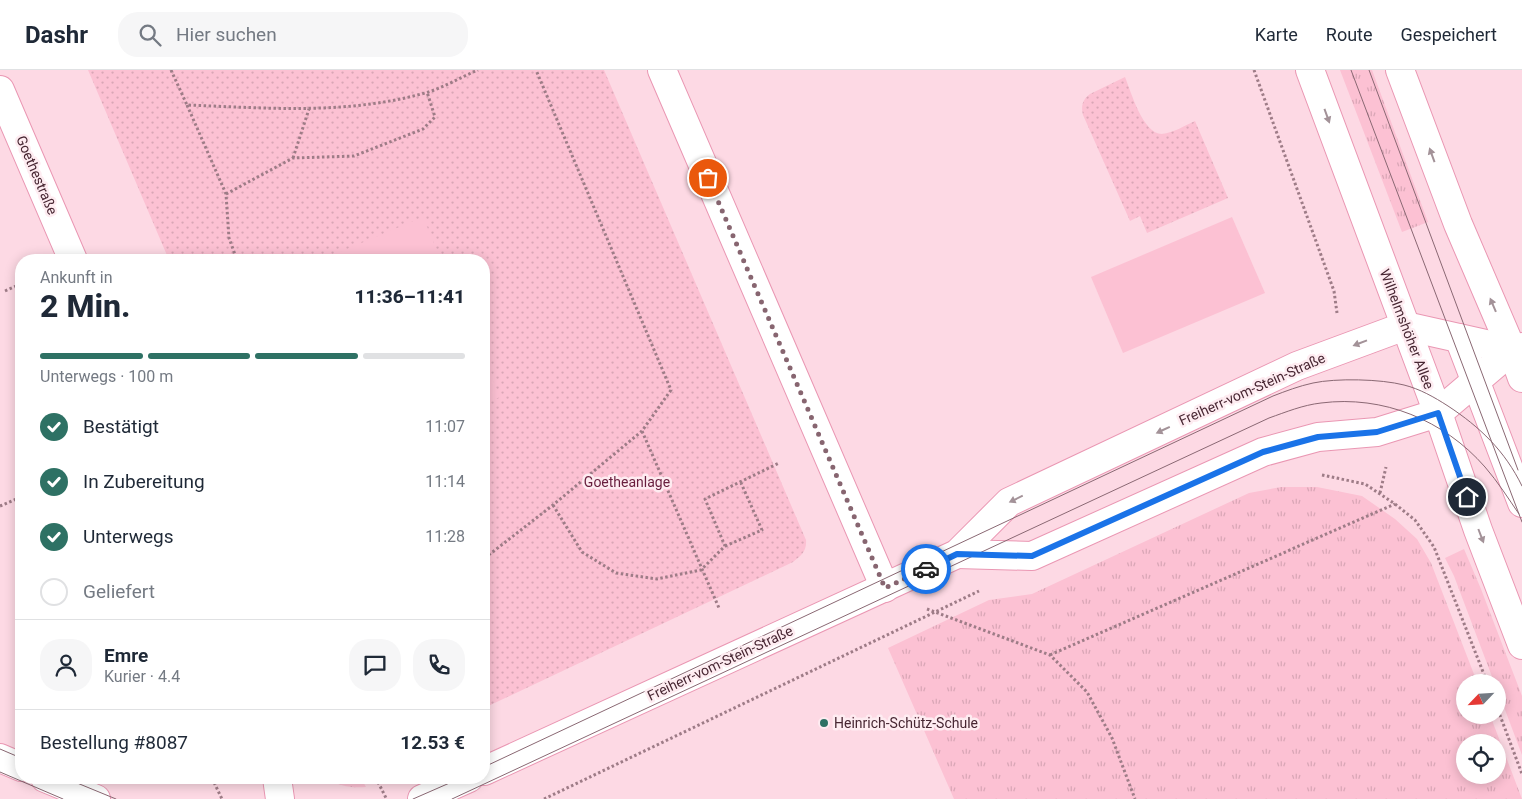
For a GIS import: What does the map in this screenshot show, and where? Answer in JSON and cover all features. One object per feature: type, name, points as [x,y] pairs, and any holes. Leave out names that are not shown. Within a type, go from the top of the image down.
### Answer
[{"type":"street","points":[[662,70],[885,588]]},
{"type":"street","name":"Wilhelmshöher Allee","points":[[1310,70],[1438,413],[1478,530],[1522,645]]},
{"type":"street","points":[[1400,70],[1458,224],[1517,349],[1522,378]]},
{"type":"street","name":"Goethestraße","points":[[0,90],[70,254]]},
{"type":"street","points":[[1405,326],[1517,349]]},
{"type":"street","name":"Freiherr-vom-Stein-Straße","points":[[490,768],[957,554],[1009,502],[1297,366],[1405,326]]},
{"type":"street","points":[[1459,338],[1522,503]]},
{"type":"street","name":"Freiherr-vom-Stein-Straße","points":[[957,554],[1032,556],[1263,452],[1318,437],[1377,432],[1438,413],[1517,349]]},
{"type":"street","points":[[0,758],[15,764]]},
{"type":"street","points":[[60,784],[96,799]]},
{"type":"street","points":[[278,784],[280,799]]},
{"type":"street","points":[[422,799],[456,784]]},
{"type":"path","points":[[172,70],[226,194],[229,238],[235,254]]},
{"type":"path","points":[[187,106],[309,110],[362,106],[427,92],[478,70]]},
{"type":"path","points":[[490,554],[553,505],[642,431],[671,390],[536,70]]},
{"type":"path","points":[[1254,70],[1334,291],[1338,316]]},
{"type":"path","points":[[226,194],[293,158],[354,156],[423,129],[435,117],[427,92]]},
{"type":"path","points":[[293,158],[309,110]]},
{"type":"path","points":[[5,291],[15,287]]},
{"type":"path","points":[[642,431],[719,608]]},
{"type":"path","points":[[1380,493],[1388,462]]},
{"type":"path","points":[[725,546],[705,499],[779,463]]},
{"type":"path","points":[[553,505],[582,552],[616,573],[657,579],[701,570],[725,546],[762,530],[741,482]]},
{"type":"path","points":[[0,506],[15,500]]},
{"type":"path","points":[[1050,655],[1395,504]]},
{"type":"path","points":[[1434,547],[1484,674]]},
{"type":"path","points":[[544,799],[934,613],[1050,655],[1087,692],[1112,738],[1135,799]]},
{"type":"path","points":[[1503,724],[1522,774]]},
{"type":"path","points":[[215,784],[222,799]]},
{"type":"path","points":[[379,784],[386,799]]},
{"type":"green space","name":"Goetheanlage","points":[[88,70],[604,70],[806,540],[806,547],[799,558],[793,562],[490,705],[490,254],[166,254]]},
{"type":"green space","points":[[1340,70],[1372,70],[1428,222],[1402,232]]},
{"type":"green space","points":[[1125,77],[1134,102],[1144,120],[1155,132],[1162,134],[1171,132],[1195,121],[1228,198],[1147,233],[1140,216],[1130,221],[1082,109],[1087,96]]},
{"type":"green space","points":[[423,217],[438,254],[335,254]]},
{"type":"green space","points":[[1232,217],[1265,293],[1123,353],[1091,277]]},
{"type":"green space","points":[[490,373],[500,397],[490,401]]},
{"type":"green space","points":[[1281,487],[1317,487],[1362,496],[1395,519],[1417,539],[1431,563],[1474,674],[1456,674],[1456,724],[1493,724],[1497,734],[1456,734],[1456,784],[1506,784],[1506,757],[1522,799],[954,799],[888,648],[989,600],[1032,594],[1249,493]]},
{"type":"green space","points":[[1464,549],[1481,589],[1522,696],[1522,755],[1506,712],[1506,674],[1491,674],[1454,576],[1445,558]]},
{"type":"green space","points":[[340,784],[364,784],[366,787],[355,787]]},
{"type":"tram line","points":[[1351,70],[1522,522]]},
{"type":"tram line","points":[[1369,70],[1518,470]]},
{"type":"tram line","points":[[490,764],[1273,396],[1313,383],[1334,380],[1371,380],[1404,385],[1432,396],[1471,422],[1481,431],[1500,451],[1522,486]]},
{"type":"tram line","points":[[490,781],[1269,418],[1301,407],[1321,403],[1367,403],[1411,414],[1451,436],[1469,450],[1499,484],[1519,514]]},
{"type":"tram line","points":[[0,749],[15,755]]},
{"type":"tram line","points":[[0,772],[15,778]]},
{"type":"tram line","points":[[28,784],[63,799]]},
{"type":"tram line","points":[[80,784],[116,799]]},
{"type":"tram line","points":[[413,799],[447,784]]},
{"type":"tram line","points":[[452,799],[484,784]]},
{"type":"way so far","points":[[708,178],[885,588],[926,569]]},
{"type":"place","name":"Heinrich-Schütz-Schule","points":[[824,723]]},
{"type":"route","points":[[926,569],[957,554],[1032,556],[1263,452],[1318,437],[1377,432],[1438,413],[1467,497]]}]
